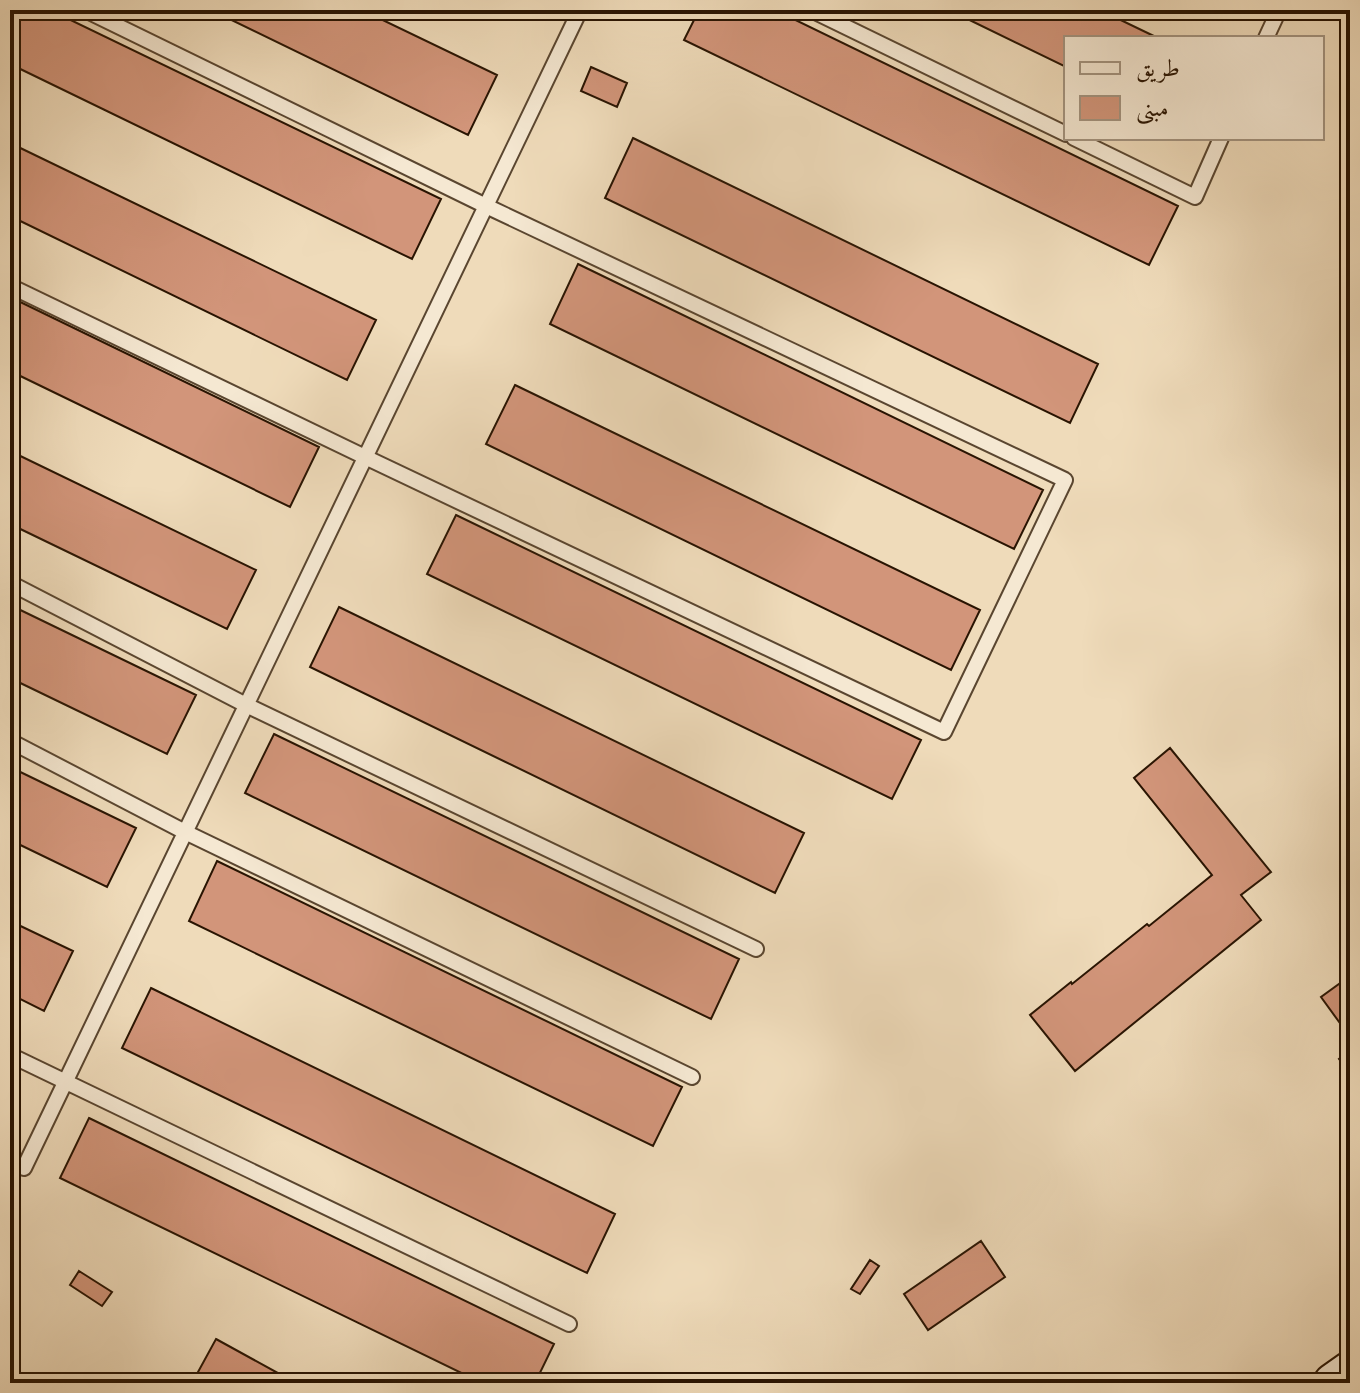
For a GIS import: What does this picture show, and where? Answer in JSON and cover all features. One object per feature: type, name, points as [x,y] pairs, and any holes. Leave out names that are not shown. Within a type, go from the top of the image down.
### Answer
[{"type":"main road","points":[[1333,1383],[1350,1371]]},
{"type":"lane","points":[[10,286],[944,732],[1065,480],[486,206],[85,10]]},
{"type":"lane","points":[[24,1168],[580,10]]},
{"type":"lane","points":[[811,10],[1064,133]]},
{"type":"lane","points":[[1267,36],[1279,10]]},
{"type":"lane","points":[[1078,140],[1195,197],[1220,140]]},
{"type":"lane","points":[[10,583],[246,705],[756,949]]},
{"type":"lane","points":[[10,741],[185,832],[692,1077]]},
{"type":"lane","points":[[10,1055],[569,1324]]},
{"type":"building","points":[[10,10],[50,10],[441,199],[412,259],[10,64]]},
{"type":"building","points":[[211,10],[362,10],[497,75],[468,135]]},
{"type":"building","points":[[699,10],[775,10],[1178,206],[1149,265],[684,40]]},
{"type":"building","points":[[949,10],[1100,10],[1154,36],[1064,36],[1064,66]]},
{"type":"building","points":[[591,67],[627,83],[617,107],[581,91]]},
{"type":"building","points":[[633,138],[1098,364],[1070,423],[605,198]]},
{"type":"building","points":[[10,143],[376,320],[347,380],[10,216]]},
{"type":"building","points":[[578,264],[1043,490],[1014,549],[550,324]]},
{"type":"building","points":[[10,297],[319,447],[290,507],[10,371]]},
{"type":"building","points":[[515,385],[980,610],[951,670],[486,444]]},
{"type":"building","points":[[10,451],[256,570],[227,629],[10,524]]},
{"type":"building","points":[[456,515],[921,740],[892,799],[427,574]]},
{"type":"building","points":[[10,605],[196,695],[167,754],[10,678]]},
{"type":"building","points":[[339,607],[804,833],[775,893],[310,667]]},
{"type":"building","points":[[274,734],[739,959],[711,1019],[245,793]]},
{"type":"building","points":[[1170,748],[1271,872],[1241,895],[1261,920],[1075,1071],[1030,1015],[1212,875],[1134,778]]},
{"type":"building","points":[[10,767],[136,828],[107,887],[10,840]]},
{"type":"building","points":[[217,861],[682,1087],[653,1146],[189,921]]},
{"type":"building","points":[[10,921],[73,951],[44,1011],[10,994]]},
{"type":"building","points":[[1350,976],[1350,1037],[1321,997]]},
{"type":"building","points":[[151,988],[615,1214],[587,1273],[122,1048]]},
{"type":"building","points":[[1350,1050],[1350,1073],[1339,1059]]},
{"type":"building","points":[[89,1118],[554,1344],[535,1383],[482,1383],[60,1178]]},
{"type":"building","points":[[981,1241],[1005,1277],[928,1330],[904,1294]]},
{"type":"building","points":[[870,1260],[879,1266],[860,1294],[851,1289]]},
{"type":"building","points":[[79,1271],[112,1292],[102,1306],[70,1285]]},
{"type":"building","points":[[216,1339],[296,1383],[192,1383]]}]
